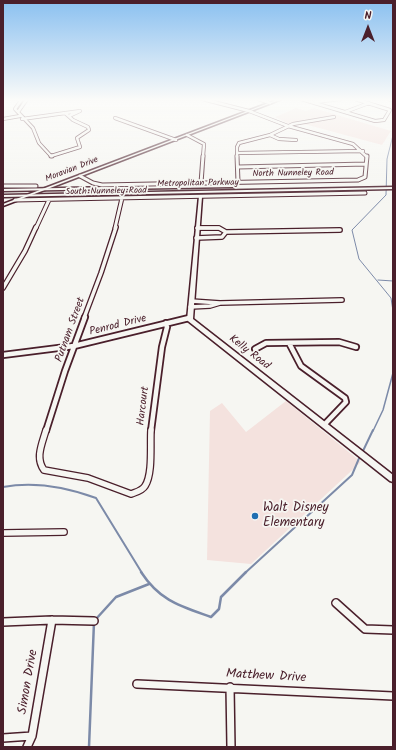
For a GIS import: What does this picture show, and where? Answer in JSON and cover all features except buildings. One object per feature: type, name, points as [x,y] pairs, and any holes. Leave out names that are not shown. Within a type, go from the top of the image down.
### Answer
[{"type":"main road","name":"Metropolitan Parkway","points":[[6,196],[387,186],[393,183]]},
{"type":"main road","points":[[60,184],[59,186],[64,189]]},
{"type":"main road","name":"Metropolitan Parkway","points":[[3,190],[387,186]]},
{"type":"main road","points":[[106,194],[112,191],[111,188]]},
{"type":"main road","points":[[6,196],[12,198],[13,201]]},
{"type":"street","points":[[35,134],[40,143],[50,155],[53,156],[80,147],[76,142],[77,138],[83,134]]},
{"type":"street","points":[[159,134],[176,140]]},
{"type":"street","points":[[238,167],[366,164],[367,155],[353,144],[317,134]]},
{"type":"street","points":[[187,135],[204,144],[201,183]]},
{"type":"street","name":"Moravian Drive","points":[[3,205],[187,135]]},
{"type":"street","points":[[238,182],[239,143],[270,135],[279,140],[296,140]]},
{"type":"street","points":[[238,153],[363,151]]},
{"type":"street","name":"North Nunneley Road","points":[[80,176],[93,183],[102,185],[364,179],[366,164]]},
{"type":"street","points":[[3,186],[36,186]]},
{"type":"street","name":"South Nunneley Road","points":[[13,201],[365,193]]},
{"type":"street","points":[[189,318],[200,197]]},
{"type":"street","name":"Putnam Street","points":[[41,467],[39,457],[40,449],[74,346],[116,231],[122,198]]},
{"type":"street","points":[[3,288],[25,251],[49,200]]},
{"type":"street","points":[[197,228],[219,228],[226,232],[340,230]]},
{"type":"street","points":[[196,238],[219,238],[224,236],[226,232]]},
{"type":"street","points":[[190,304],[210,306],[220,303],[342,300]]},
{"type":"street","name":"Penrod Drive","points":[[3,355],[74,346],[129,334],[189,318]]},
{"type":"street","name":"Kelly Road","points":[[189,318],[194,325],[393,479]]},
{"type":"street","name":"Harcourt","points":[[41,467],[49,472],[88,478],[126,493],[134,494],[142,490],[149,474],[152,414],[162,347],[167,327],[166,323]]},
{"type":"street","points":[[255,348],[266,343],[340,342],[356,347]]},
{"type":"street","points":[[289,343],[294,357],[301,366],[345,398],[346,402],[324,425]]},
{"type":"street","points":[[3,533],[64,532]]},
{"type":"street","points":[[336,603],[365,629],[393,630]]},
{"type":"street","points":[[3,622],[52,620],[94,621]]},
{"type":"street","name":"Simon Drive","points":[[27,747],[32,736],[52,620]]},
{"type":"street","name":"Matthew Drive","points":[[137,684],[230,687],[393,696]]},
{"type":"street","points":[[230,687],[231,747]]},
{"type":"street","points":[[3,738],[32,736]]},
{"type":"shaded area","points":[[341,134],[389,134],[382,145]]},
{"type":"shaded area","name":"Walt Disney Elementary","points":[[286,401],[361,462],[251,564],[207,560],[210,411],[222,403],[246,432]]},
{"type":"waterway","points":[[393,135],[387,159],[386,195],[352,230],[359,259],[391,298],[393,311]]},
{"type":"waterway","points":[[378,280],[393,281]]},
{"type":"waterway","points":[[373,431],[383,410],[393,373]]},
{"type":"waterway","points":[[362,453],[373,430]]},
{"type":"waterway","points":[[245,573],[352,475],[360,456]]},
{"type":"waterway","points":[[3,487],[15,485],[50,486],[96,498],[142,573]]},
{"type":"waterway","points":[[141,572],[148,582],[163,596],[180,606],[211,617],[219,609],[221,597],[245,573]]},
{"type":"waterway","points":[[96,619],[116,597],[149,584]]},
{"type":"waterway","points":[[89,747],[94,622]]},
{"type":"place","name":"Walt Disney Elementary","points":[[255,516]]}]
